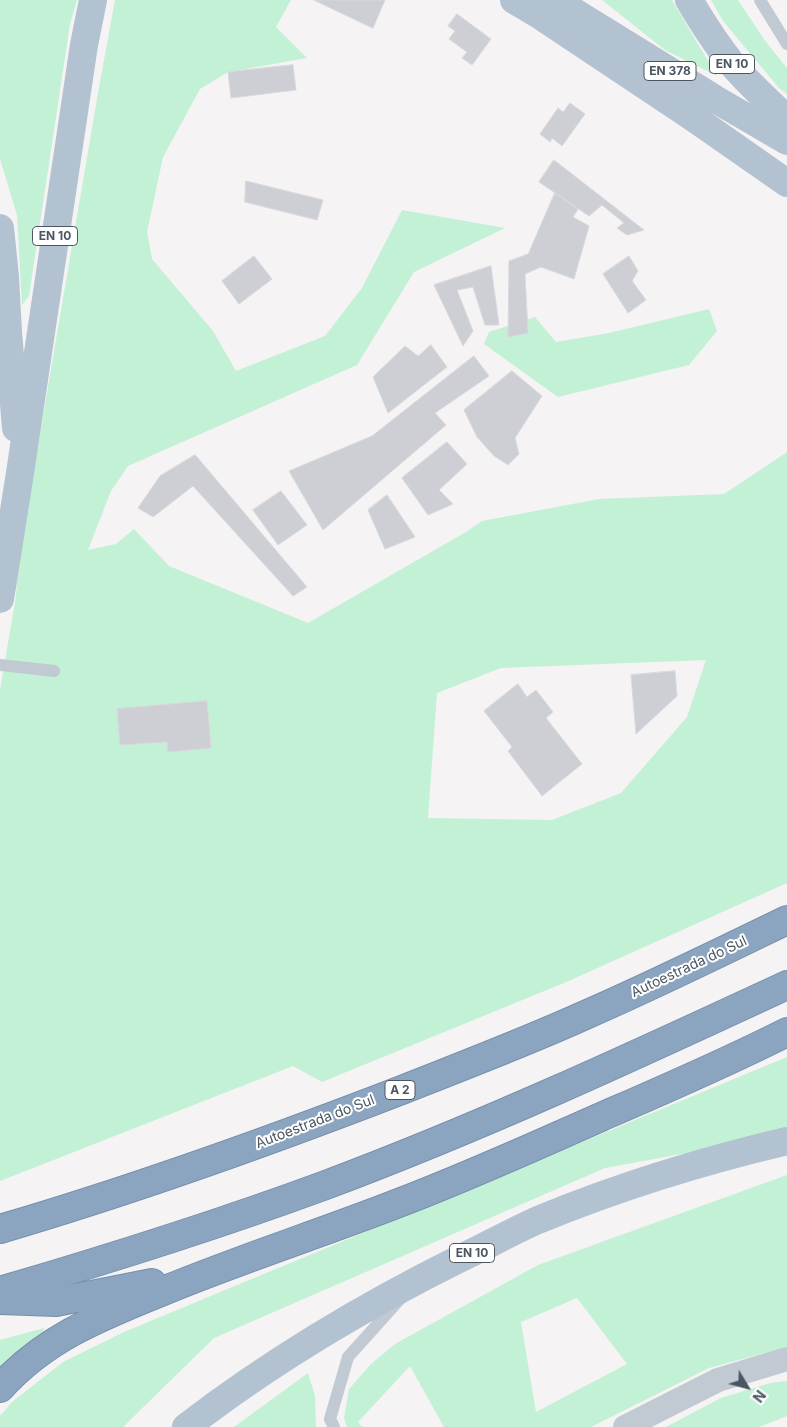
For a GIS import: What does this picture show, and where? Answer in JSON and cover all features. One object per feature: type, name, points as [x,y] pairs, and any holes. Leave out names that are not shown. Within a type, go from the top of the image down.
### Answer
[{"type":"highway","name":"Autoestrada do Sul","points":[[0,1229],[60,1212],[183,1171],[474,1062],[582,1017],[787,920]]},
{"type":"highway","points":[[0,1291],[243,1215],[324,1186],[497,1116],[787,985]]},
{"type":"highway","points":[[0,1388],[36,1354],[97,1318],[213,1270],[396,1204],[513,1156],[786,1033]]},
{"type":"highway","points":[[0,1300],[56,1302],[213,1270]]},
{"type":"main road","name":"EN 10","points":[[0,598],[60,199],[93,0]]},
{"type":"main road","name":"EN 378","points":[[514,0],[683,111],[787,183]]},
{"type":"main road","name":"EN 378","points":[[555,0],[715,100],[787,141]]},
{"type":"main road","name":"EN 10","points":[[689,0],[709,32],[732,63],[759,94],[787,119]]},
{"type":"main road","points":[[0,228],[20,473]]},
{"type":"main road","name":"EN 10","points":[[186,1427],[288,1355],[374,1304],[418,1279],[536,1221],[600,1195],[752,1149],[787,1141]]},
{"type":"street","points":[[625,1427],[718,1380],[787,1359]]},
{"type":"lane","points":[[760,0],[787,44]]},
{"type":"lane","points":[[0,665],[54,671]]},
{"type":"lane","points":[[334,1427],[330,1420],[348,1357],[418,1279]]},
{"type":"green space","points":[[0,0],[77,0],[70,24],[29,296],[22,305],[17,215],[0,159]]},
{"type":"green space","points":[[115,0],[291,0],[276,27],[307,58],[228,72],[200,89],[163,157],[147,232],[152,259],[213,331],[236,371],[325,336],[362,288],[402,210],[505,228],[414,272],[357,365],[128,466],[111,491],[88,550],[116,544],[134,529],[169,566],[308,623],[482,521],[599,499],[724,494],[787,452],[787,883],[564,983],[322,1082],[293,1066],[0,1181],[0,690],[16,596],[18,563]],"holes":[[[706,660],[687,717],[621,793],[552,820],[428,818],[437,693],[501,668]]]},
{"type":"green space","points":[[602,0],[672,0],[717,76],[665,50]]},
{"type":"green space","points":[[711,0],[738,0],[766,42],[787,68],[787,94],[779,88],[723,21]]},
{"type":"green space","points":[[709,309],[717,331],[689,365],[558,397],[484,344],[489,332],[535,317],[556,342],[609,333]]},
{"type":"green space","points":[[787,1057],[787,1132],[747,1142],[605,1168],[214,1338],[123,1427],[0,1427],[0,1416],[12,1402],[63,1362],[124,1332]]},
{"type":"green space","points":[[787,1175],[787,1347],[709,1368],[591,1427],[444,1427],[410,1366],[358,1422],[362,1427],[347,1427],[344,1418],[349,1389],[371,1364],[395,1344],[538,1265]],"holes":[[[577,1298],[627,1364],[536,1412],[521,1322]]]},
{"type":"green space","points":[[44,1328],[42,1334],[0,1369],[0,1340]]},
{"type":"green space","points":[[308,1373],[315,1396],[316,1427],[234,1427]]},
{"type":"green space","points":[[787,1381],[787,1416],[759,1427],[666,1427],[721,1398],[770,1383]]},
{"type":"building","points":[[314,0],[385,0],[373,28]]},
{"type":"building","points":[[457,14],[491,39],[472,65],[462,58],[467,52],[449,39],[455,31],[448,26]]},
{"type":"building","points":[[293,65],[296,90],[231,98],[228,72]]},
{"type":"building","points":[[570,103],[585,114],[562,146],[552,138],[550,142],[540,134],[558,108],[563,112]]},
{"type":"building","points":[[554,160],[644,230],[627,235],[617,228],[624,223],[602,205],[589,216],[539,182]]},
{"type":"building","points":[[246,181],[323,200],[317,220],[245,202]]},
{"type":"building","points":[[555,193],[578,209],[573,217],[589,226],[574,279],[541,267],[525,274],[528,333],[508,337],[509,261],[528,254]]},
{"type":"building","points":[[254,256],[272,279],[239,304],[222,281]]},
{"type":"building","points":[[629,256],[638,271],[632,281],[646,300],[628,313],[603,274]]},
{"type":"building","points":[[491,266],[499,325],[485,325],[473,287],[457,290],[473,331],[463,346],[434,285]]},
{"type":"building","points":[[431,345],[447,367],[388,413],[373,377],[405,346],[418,356]]},
{"type":"building","points":[[474,356],[489,376],[435,413],[446,425],[323,530],[289,471],[372,436]]},
{"type":"building","points":[[512,371],[542,396],[515,438],[519,454],[508,465],[494,456],[477,437],[464,410]]},
{"type":"building","points":[[447,442],[467,464],[439,490],[453,504],[428,515],[402,478]]},
{"type":"building","points":[[195,455],[307,587],[293,596],[193,486],[153,517],[138,508],[160,476]]},
{"type":"building","points":[[281,491],[307,525],[278,545],[253,510]]},
{"type":"building","points":[[387,495],[415,537],[385,549],[368,510]]},
{"type":"building","points":[[675,671],[677,696],[636,734],[631,675]]},
{"type":"building","points":[[518,684],[527,697],[536,690],[553,712],[546,718],[582,764],[542,796],[508,751],[512,747],[484,711]]},
{"type":"building","points":[[207,701],[211,748],[168,752],[167,742],[120,745],[117,709]]}]
